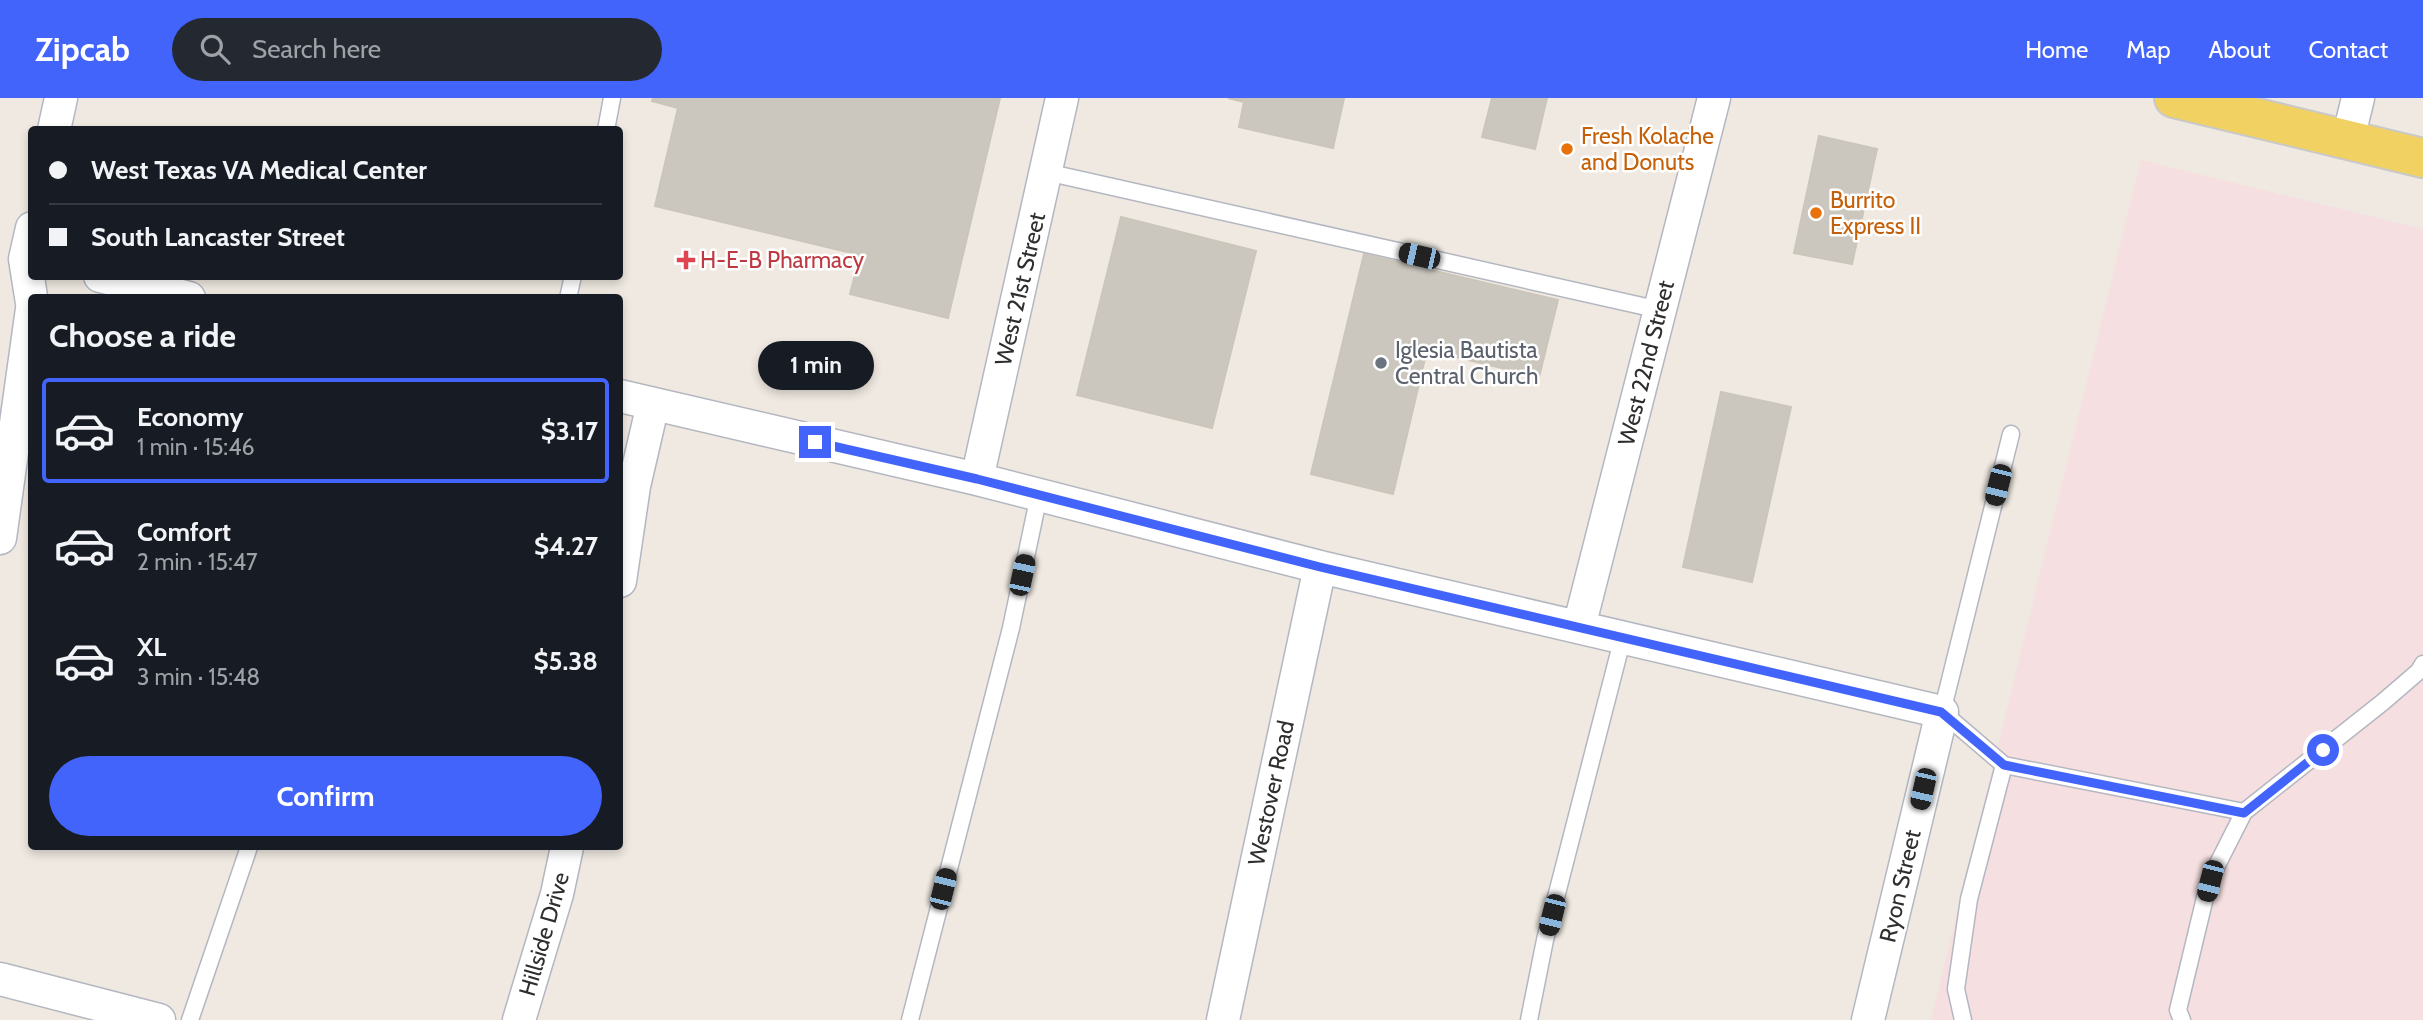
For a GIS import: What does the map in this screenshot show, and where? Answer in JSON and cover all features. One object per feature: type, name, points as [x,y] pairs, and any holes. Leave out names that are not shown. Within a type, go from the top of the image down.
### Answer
[{"type":"main road","points":[[2174,98],[2423,158]]},
{"type":"street","points":[[55,126],[61,98]]},
{"type":"street","name":"West 21st Street","points":[[977,479],[1062,98]]},
{"type":"street","name":"West 22nd Street","points":[[1579,628],[1714,98]]},
{"type":"street","points":[[2348,139],[2358,98]]},
{"type":"street","points":[[22,250],[30,294]]},
{"type":"street","points":[[116,280],[173,294]]},
{"type":"street","points":[[0,538],[28,338]]},
{"type":"street","points":[[623,397],[977,479],[1320,567],[1941,712]]},
{"type":"street","points":[[623,561],[634,486],[653,404]]},
{"type":"street","name":"Westover Road","points":[[1223,1020],[1320,567]]},
{"type":"street","name":"Ryon Street","points":[[1868,1020],[1941,712]]},
{"type":"street","name":"Hillside Drive","points":[[519,1020],[557,894],[566,850]]},
{"type":"street","points":[[0,979],[159,1020]]},
{"type":"lane","points":[[607,126],[612,98]]},
{"type":"lane","points":[[1046,172],[1660,310]]},
{"type":"lane","points":[[2011,434],[1941,712],[2004,765],[2244,813]]},
{"type":"lane","points":[[909,1020],[1011,628],[1039,495]]},
{"type":"lane","points":[[1529,1020],[1545,940],[1623,637]]},
{"type":"lane","points":[[2182,1020],[2178,1010],[2210,881],[2244,813],[2383,702],[2419,671],[2423,664]]},
{"type":"lane","points":[[1963,1020],[1956,989],[1969,900],[2004,765]]},
{"type":"lane","points":[[190,1020],[248,850]]},
{"type":"shaded area","points":[[2141,160],[2423,229],[2423,1020],[1931,1020]]},
{"type":"building","points":[[653,98],[1000,98],[948,318],[850,294],[860,255],[655,206],[678,108],[652,101]]},
{"type":"building","points":[[1228,98],[1344,98],[1333,148],[1239,127],[1244,102]]},
{"type":"building","points":[[1492,98],[1547,98],[1535,149],[1482,137]]},
{"type":"building","points":[[1819,136],[1877,149],[1852,264],[1794,253]]},
{"type":"building","points":[[1121,217],[1256,251],[1212,428],[1077,395]]},
{"type":"building","name":"Iglesia Bautista Central Church","points":[[1364,254],[1558,300],[1539,377],[1427,350],[1393,494],[1311,474]]},
{"type":"building","points":[[1721,392],[1791,407],[1752,582],[1683,567]]},
{"type":"place","name":"Fresh Kolache and Donuts","points":[[1567,149]]},
{"type":"place","name":"Burrito Express II","points":[[1816,213]]},
{"type":"place","name":"H-E-B Pharmacy","points":[[686,260]]},
{"type":"place","name":"Iglesia Bautista Central Church","points":[[1381,363]]},
{"type":"route","points":[[815,442],[977,479],[1320,567],[1941,712],[2004,765],[2244,813],[2323,750]]}]
